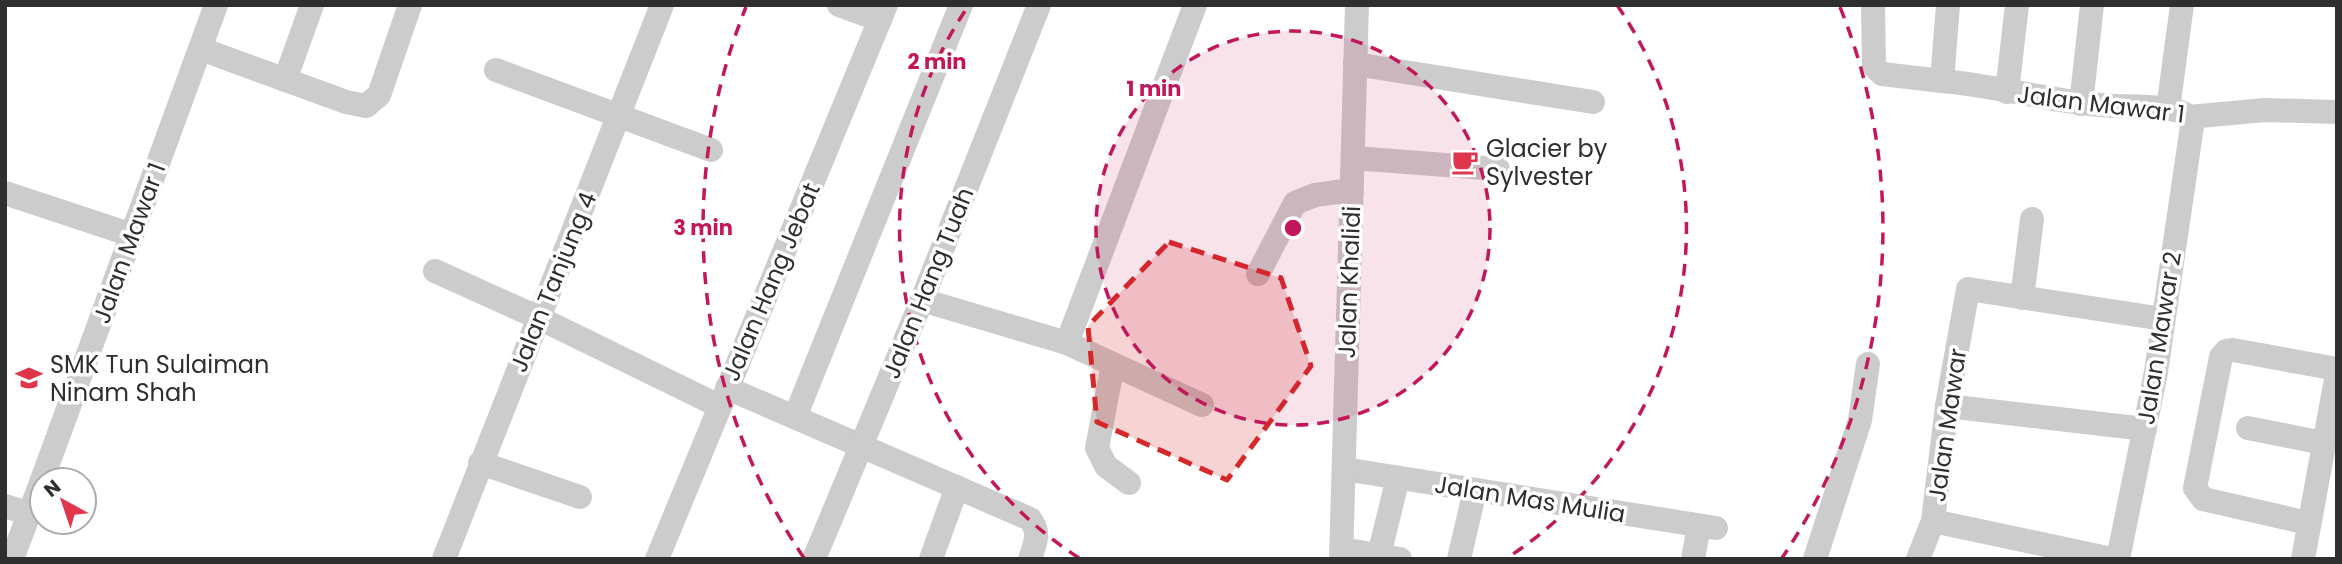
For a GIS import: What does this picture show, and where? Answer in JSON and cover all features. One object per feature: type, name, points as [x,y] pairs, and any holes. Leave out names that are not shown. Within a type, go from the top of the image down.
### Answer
[{"type":"street","name":"Jalan Mawar 1","points":[[47,466],[216,5]]},
{"type":"street","points":[[285,80],[312,5]]},
{"type":"street","points":[[201,49],[346,102],[366,106],[379,95],[410,5]]},
{"type":"street","name":"Jalan Tanjung 4","points":[[444,559],[662,5]]},
{"type":"street","points":[[839,5],[883,13]]},
{"type":"street","points":[[795,417],[961,5]]},
{"type":"street","name":"Jalan Hang Tuah","points":[[814,559],[922,300],[1039,5]]},
{"type":"street","points":[[1067,343],[1195,5]]},
{"type":"street","name":"Jalan Khalidi","points":[[1342,554],[1357,5]]},
{"type":"street","name":"Jalan Mawar 1","points":[[1873,5],[1874,66],[1877,72],[1882,74],[2081,104],[2178,113],[2265,110],[2337,112]]},
{"type":"street","points":[[1942,81],[1948,5]]},
{"type":"street","points":[[2007,92],[2017,5]]},
{"type":"street","points":[[2081,104],[2092,5]]},
{"type":"street","name":"Jalan Mawar 2","points":[[2118,559],[2145,429],[2192,126],[2178,113],[2182,5]]},
{"type":"street","name":"Jalan Hang Jebat","points":[[657,559],[883,13]]},
{"type":"street","points":[[1355,64],[1593,102]]},
{"type":"street","points":[[496,70],[711,150]]},
{"type":"street","points":[[1354,158],[1498,169]]},
{"type":"street","points":[[1258,274],[1295,203],[1315,195],[1352,190]]},
{"type":"street","points":[[5,193],[132,235]]},
{"type":"street","points":[[2032,219],[2022,298],[2163,319]]},
{"type":"street","points":[[435,271],[723,397],[795,417],[1030,519],[1035,525],[1037,537],[1030,559]]},
{"type":"street","name":"Jalan Mawar","points":[[1918,559],[1933,521],[1947,406],[1968,289],[2022,298]]},
{"type":"street","points":[[922,300],[1067,343],[1202,405]]},
{"type":"street","points":[[2303,559],[2308,523],[2329,428],[2337,371],[2233,350],[2226,351],[2221,356],[2195,488],[2203,499],[2308,523]]},
{"type":"street","points":[[1113,364],[1097,448],[1106,466],[1129,483]]},
{"type":"street","points":[[1815,559],[1860,420],[1868,365]]},
{"type":"street","points":[[1947,406],[2145,429]]},
{"type":"street","points":[[2248,428],[2329,428]]},
{"type":"street","points":[[481,463],[580,497]]},
{"type":"street","name":"Jalan Mas Mulia","points":[[1344,469],[1707,527],[1693,559]]},
{"type":"street","points":[[1342,554],[1386,557],[1398,478]]},
{"type":"street","points":[[931,559],[957,487]]},
{"type":"street","points":[[1459,559],[1475,490]]},
{"type":"street","points":[[5,506],[28,513]]},
{"type":"street","name":"Jalan Mawar 1","points":[[12,559],[28,519]]},
{"type":"street","points":[[1933,521],[2013,549],[2112,559]]},
{"type":"highlighted area","points":[[1169,242],[1281,278],[1311,366],[1227,480],[1097,422],[1088,326]]},
{"type":"place","name":"Glacier by Sylvester","points":[[1465,162]]},
{"type":"place","name":"SMK Tun Sulaiman Ninam Shah","points":[[29,378]]}]
